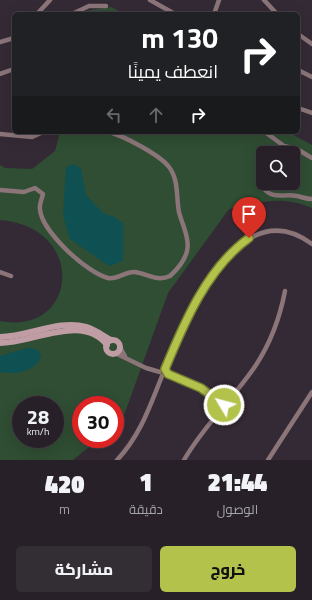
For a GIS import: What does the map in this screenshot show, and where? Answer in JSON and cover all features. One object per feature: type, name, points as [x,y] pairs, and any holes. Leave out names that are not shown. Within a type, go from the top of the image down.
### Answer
[{"type":"street","points":[[39,12],[50,0]]},
{"type":"street","points":[[150,0],[171,12]]},
{"type":"street","points":[[215,12],[219,0]]},
{"type":"street","points":[[264,0],[275,12]]},
{"type":"street","points":[[76,12],[89,6],[106,6]]},
{"type":"street","points":[[300,35],[312,44]]},
{"type":"street","points":[[0,42],[12,39]]},
{"type":"street","points":[[0,74],[12,70]]},
{"type":"street","points":[[300,71],[312,77]]},
{"type":"street","points":[[300,109],[312,113]]},
{"type":"street","points":[[0,134],[32,137],[39,134]]},
{"type":"street","points":[[0,190],[24,192],[35,188],[41,191],[43,194],[40,213],[53,237],[92,271],[110,278],[134,272],[157,278],[170,276],[185,257],[188,247],[179,211],[174,176],[168,166],[159,158],[126,137],[115,134]]},
{"type":"street","points":[[268,134],[284,146],[297,149],[312,158]]},
{"type":"street","points":[[265,190],[268,193],[276,196],[296,196],[312,199]]},
{"type":"street","points":[[117,460],[140,429],[161,374],[165,369],[183,329],[206,286],[221,264],[237,247],[255,235],[274,230],[284,230],[297,234],[312,244]]},
{"type":"street","points":[[0,272],[11,276]]},
{"type":"street","points":[[184,460],[207,426],[250,374],[268,345],[277,324],[285,291]]},
{"type":"street","points":[[0,337],[16,336],[76,325],[90,328],[109,343]]},
{"type":"street","points":[[0,343],[17,342],[75,330],[94,334],[109,343],[118,342],[126,357]]},
{"type":"street","points":[[109,343],[109,351],[126,357],[165,377],[168,374]]},
{"type":"street","points":[[115,353],[120,347]]},
{"type":"street","points":[[165,369],[168,374],[201,388],[224,405]]},
{"type":"street","points":[[268,460],[312,392]]},
{"type":"shaded area","points":[[111,7],[121,12],[78,12]]},
{"type":"shaded area","points":[[59,134],[292,134],[312,145],[312,208],[291,202],[271,201],[229,209],[168,293],[124,415],[124,396],[72,396],[72,448],[88,448],[73,460],[0,460],[0,321],[26,321],[45,313],[57,297],[62,279],[59,259],[48,241],[28,227],[0,220],[0,165],[5,168],[32,169],[55,151]]},
{"type":"shaded area","points":[[72,164],[81,168],[86,195],[104,214],[115,217],[123,224],[123,261],[109,266],[70,239],[63,216],[66,168]]},
{"type":"shaded area","points":[[27,348],[32,348],[41,354],[41,357],[34,366],[18,373],[0,372],[0,356]]},
{"type":"route","points":[[224,405],[201,388],[168,374],[168,371],[165,369],[188,318],[216,270],[231,252],[249,238]]}]
